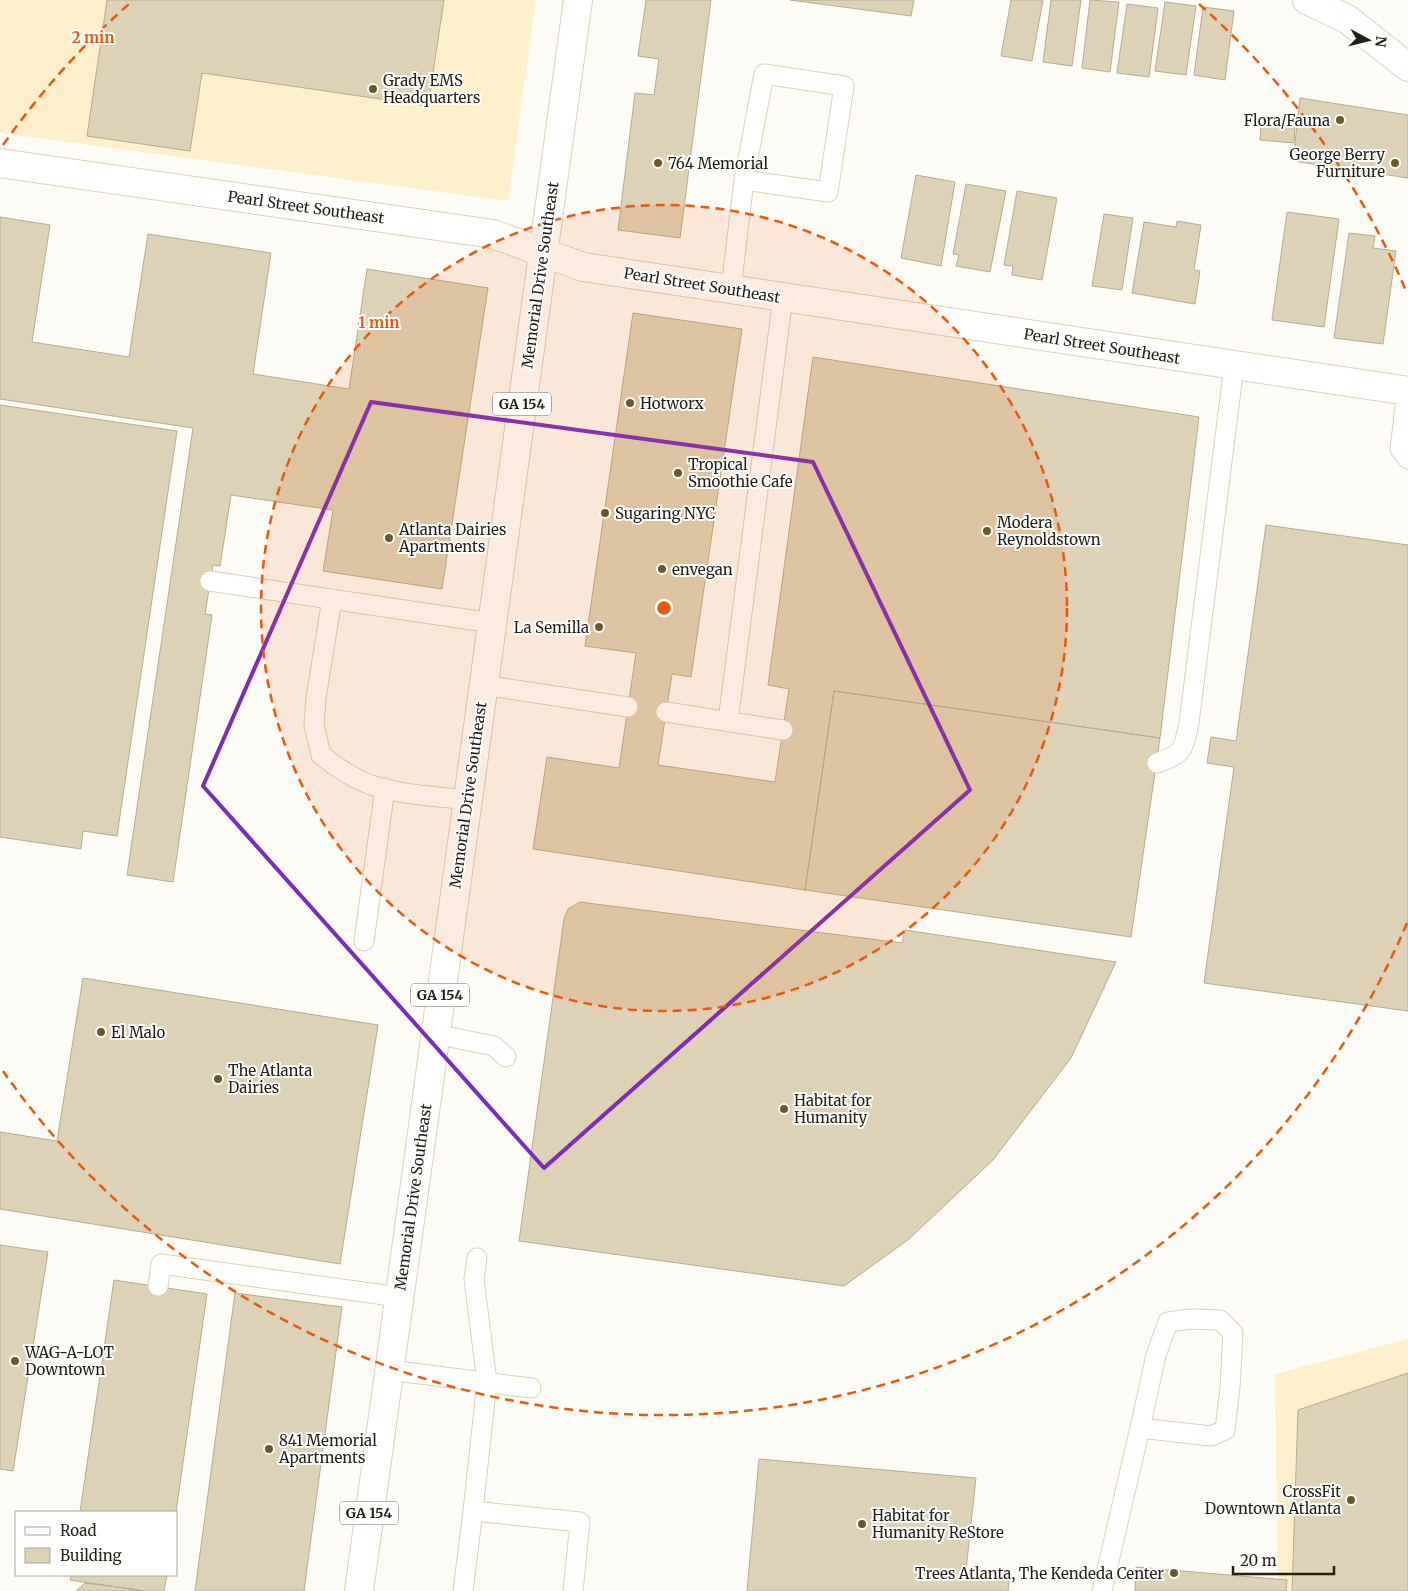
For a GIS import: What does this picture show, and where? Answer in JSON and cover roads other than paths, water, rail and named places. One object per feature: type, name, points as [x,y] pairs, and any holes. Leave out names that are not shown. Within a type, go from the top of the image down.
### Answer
[{"type":"main road","name":"Memorial Drive Southeast","points":[[359,1591],[578,0]]},
{"type":"main road","points":[[1307,0],[1347,20],[1408,67]]},
{"type":"main road","name":"Pearl Street Southeast","points":[[0,163],[493,234],[583,267],[1408,391]]},
{"type":"lane","points":[[731,289],[744,180],[764,74],[844,86],[828,192],[744,180]]},
{"type":"lane","points":[[728,721],[784,297]]},
{"type":"lane","points":[[1157,763],[1175,757],[1184,744],[1189,723],[1234,366]]},
{"type":"lane","points":[[1408,391],[1400,448],[1408,459]]},
{"type":"lane","points":[[210,582],[492,623]]},
{"type":"lane","points":[[332,599],[316,698],[314,725],[320,755],[344,772],[369,784],[467,800]]},
{"type":"lane","points":[[483,685],[628,707]]},
{"type":"lane","points":[[666,712],[783,730]]},
{"type":"lane","points":[[364,941],[385,788]]},
{"type":"lane","points":[[435,1034],[494,1046],[506,1057]]},
{"type":"lane","points":[[463,1591],[488,1382],[474,1279],[477,1258]]},
{"type":"lane","points":[[158,1286],[161,1264],[399,1297]]},
{"type":"lane","points":[[1102,1591],[1156,1354],[1168,1322],[1191,1319],[1220,1320],[1233,1333],[1225,1430],[1212,1436],[1140,1428]]},
{"type":"lane","points":[[389,1370],[531,1388]]},
{"type":"lane","points":[[473,1511],[580,1522],[573,1591]]},
{"type":"place","name":"Grady EMS Headquarters","points":[[373,89]]},
{"type":"place","name":"Flora/Fauna","points":[[1340,120]]},
{"type":"place","name":"764 Memorial","points":[[658,163]]},
{"type":"place","name":"George Berry Furniture","points":[[1395,163]]},
{"type":"place","name":"Hotworx","points":[[630,403]]},
{"type":"place","name":"Tropical Smoothie Cafe","points":[[678,473]]},
{"type":"place","name":"Sugaring NYC","points":[[605,513]]},
{"type":"place","name":"Modera Reynoldstown","points":[[987,531]]},
{"type":"place","name":"Atlanta Dairies Apartments","points":[[389,538]]},
{"type":"place","name":"envegan","points":[[662,569]]},
{"type":"place","name":"La Semilla","points":[[599,627]]},
{"type":"place","name":"El Malo","points":[[101,1032]]},
{"type":"place","name":"The Atlanta Dairies","points":[[218,1079]]},
{"type":"place","name":"Habitat for Humanity","points":[[784,1109]]},
{"type":"place","name":"WAG-A-LOT Downtown","points":[[15,1361]]},
{"type":"place","name":"841 Memorial Apartments","points":[[269,1449]]},
{"type":"place","name":"CrossFit Downtown Atlanta","points":[[1351,1500]]},
{"type":"place","name":"Habitat for Humanity ReStore","points":[[862,1524]]},
{"type":"place","name":"Trees Atlanta, The Kendeda Center","points":[[1174,1573]]}]
